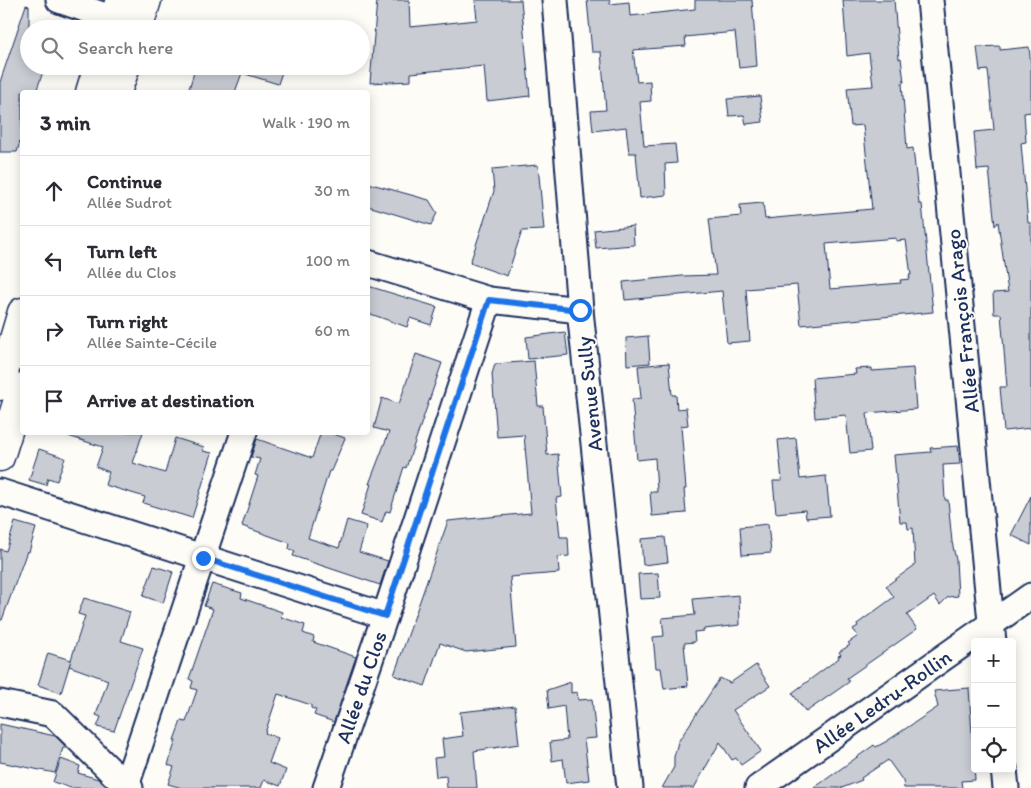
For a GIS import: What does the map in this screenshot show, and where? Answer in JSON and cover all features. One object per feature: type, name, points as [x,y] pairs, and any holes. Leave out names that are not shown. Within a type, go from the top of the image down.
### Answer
[{"type":"main road","points":[[120,19],[147,0]]},
{"type":"main road","points":[[91,90],[95,75]]},
{"type":"main road","points":[[118,90],[123,75]]},
{"type":"main road","points":[[0,386],[20,319]]},
{"type":"main road","points":[[0,457],[20,393]]},
{"type":"street","points":[[59,0],[120,19]]},
{"type":"street","name":"Avenue Sully","points":[[555,0],[580,310],[630,788]]},
{"type":"street","name":"Allée François Arago","points":[[930,0],[992,633]]},
{"type":"street","points":[[370,264],[489,300],[580,310]]},
{"type":"street","name":"Allée du Clos","points":[[326,788],[489,300]]},
{"type":"street","points":[[0,703],[53,714],[128,787],[243,435]]},
{"type":"street","points":[[0,492],[385,616]]},
{"type":"street","name":"Allée Ledru-Rollin","points":[[758,788],[992,633],[1031,596]]},
{"type":"street","points":[[1004,773],[1006,788]]},
{"type":"building","points":[[377,0],[409,0],[410,27],[477,20],[475,0],[521,0],[530,96],[487,101],[484,66],[411,73],[411,81],[370,83]]},
{"type":"building","points":[[587,0],[610,0],[610,4],[629,2],[630,16],[695,9],[695,0],[752,0],[757,66],[739,68],[735,32],[685,37],[686,46],[633,50],[637,82],[650,81],[651,101],[640,102],[644,146],[675,144],[677,163],[665,164],[666,195],[640,198],[636,153],[629,153],[626,127],[593,131],[591,111],[606,110],[601,52],[592,52]]},
{"type":"building","points":[[843,0],[894,0],[899,59],[901,58],[904,82],[902,83],[907,149],[913,148],[919,204],[922,204],[933,312],[801,325],[797,285],[746,289],[750,341],[727,343],[722,291],[625,300],[623,282],[682,276],[716,275],[709,219],[741,216],[740,205],[763,203],[765,219],[872,209],[863,125],[851,126],[847,88],[873,86],[869,53],[847,56]],"holes":[[[896,238],[896,241],[906,240],[910,279],[900,280],[901,283],[830,289],[826,244]]]},
{"type":"building","points":[[26,5],[29,6],[29,20],[21,20]]},
{"type":"building","points":[[20,23],[20,75],[42,75],[37,90],[20,90],[20,142],[17,152],[0,152],[0,82]]},
{"type":"building","points":[[1000,46],[1000,50],[1029,47],[1031,66],[1031,112],[1024,113],[1026,142],[1021,143],[1028,223],[1031,223],[1031,428],[1004,431],[1000,387],[1007,387],[1001,314],[994,314],[993,293],[1008,292],[998,222],[995,226],[989,169],[977,170],[974,132],[994,130],[988,70],[980,71],[977,47]]},
{"type":"building","points":[[193,75],[241,75],[236,90],[189,90]]},
{"type":"building","points":[[249,75],[281,75],[278,84]]},
{"type":"building","points":[[760,96],[763,122],[746,124],[744,115],[729,116],[727,99]]},
{"type":"building","points":[[538,165],[544,230],[522,231],[507,276],[470,263],[494,191],[492,169]]},
{"type":"building","points":[[370,184],[429,200],[437,213],[431,225],[370,207]]},
{"type":"building","points":[[633,226],[634,245],[596,248],[594,230]]},
{"type":"building","points":[[370,287],[437,307],[431,325],[410,318],[407,327],[370,314]]},
{"type":"building","points":[[565,332],[568,355],[528,359],[526,337]]},
{"type":"building","points":[[648,336],[650,363],[627,365],[626,338]]},
{"type":"building","points":[[416,354],[442,363],[406,468],[404,467],[390,512],[386,511],[382,522],[361,515],[371,484],[369,484],[389,432],[374,428],[382,398],[399,404]]},
{"type":"building","points":[[534,361],[538,406],[543,406],[547,455],[558,454],[562,497],[556,498],[560,537],[568,537],[569,556],[558,557],[559,573],[510,577],[516,647],[466,652],[440,643],[425,686],[394,675],[448,521],[531,513],[524,435],[497,437],[492,374],[495,364]]},
{"type":"building","points":[[669,363],[672,395],[676,395],[677,409],[686,408],[688,425],[681,426],[686,513],[652,516],[650,492],[657,492],[655,458],[637,460],[632,399],[641,398],[638,366]]},
{"type":"building","points":[[872,368],[872,371],[913,368],[916,409],[867,413],[871,451],[850,453],[846,415],[815,418],[812,378],[856,374],[855,369]]},
{"type":"building","points":[[142,435],[133,463],[165,473],[175,438],[204,447],[203,451],[212,453],[192,518],[143,503],[145,497],[105,485],[109,472],[96,467],[103,447],[68,436]]},
{"type":"building","points":[[320,435],[336,435],[345,438],[331,471],[329,471],[308,538],[339,548],[347,520],[367,526],[359,552],[388,561],[380,585],[293,556],[295,551],[289,549],[290,543],[242,526],[258,476],[255,475],[260,459],[251,457],[257,439],[312,458]]},
{"type":"building","points":[[796,438],[800,479],[826,476],[830,516],[806,518],[805,510],[776,513],[773,481],[782,481],[778,440]]},
{"type":"building","points":[[958,446],[960,464],[943,465],[945,500],[948,500],[952,542],[956,560],[958,596],[948,597],[940,605],[934,596],[907,615],[917,629],[847,678],[849,682],[806,712],[792,693],[839,658],[838,656],[841,655],[839,652],[850,645],[848,643],[858,636],[853,629],[858,626],[857,624],[894,597],[886,586],[915,565],[913,528],[908,529],[907,522],[900,522],[894,455],[931,452],[930,448]]},
{"type":"building","points":[[39,449],[65,458],[57,481],[48,478],[46,485],[29,480]]},
{"type":"building","points":[[1031,496],[1031,545],[1011,535]]},
{"type":"building","points":[[15,522],[36,528],[29,552],[27,551],[2,620],[0,620],[0,549],[6,551]]},
{"type":"building","points":[[768,524],[771,553],[742,555],[740,527]]},
{"type":"building","points":[[665,537],[668,562],[643,565],[641,539]]},
{"type":"building","points":[[154,566],[173,572],[163,603],[143,596]]},
{"type":"building","points":[[658,573],[660,598],[640,599],[638,574]]},
{"type":"building","points":[[212,584],[242,593],[241,598],[282,612],[281,617],[305,625],[303,633],[314,637],[313,642],[356,657],[334,722],[314,715],[316,710],[311,708],[311,705],[278,694],[265,733],[278,738],[269,763],[286,770],[280,786],[264,780],[261,788],[182,788],[168,784],[174,767],[168,765],[176,740],[174,740],[181,721],[186,722],[197,690],[191,688],[193,681],[189,679],[213,609],[204,606]]},
{"type":"building","points":[[739,595],[740,625],[694,632],[695,642],[684,643],[688,686],[664,689],[661,668],[656,668],[653,637],[664,636],[662,618],[695,615],[693,599]]},
{"type":"building","points":[[84,598],[130,612],[121,641],[143,648],[114,731],[97,727],[101,717],[96,715],[108,680],[69,666],[85,616],[78,614]]},
{"type":"building","points":[[48,653],[71,660],[61,693],[38,685]]},
{"type":"building","points":[[756,665],[770,686],[733,710],[761,751],[741,765],[736,758],[732,760],[720,742],[694,788],[662,788],[674,767],[674,757],[678,742],[720,678],[730,683]]},
{"type":"building","points":[[571,682],[571,693],[577,692],[578,700],[592,699],[596,738],[584,739],[589,780],[566,783],[563,759],[552,761],[550,742],[567,740],[564,706],[549,709],[547,690]]},
{"type":"building","points":[[969,688],[971,773],[975,773],[975,780],[961,781],[962,788],[904,788],[903,781],[888,760],[861,778],[862,780],[842,788],[814,788],[874,745],[876,747],[887,741],[938,707],[934,691]]},
{"type":"building","points":[[515,706],[519,744],[474,751],[477,788],[447,788],[446,776],[436,777],[434,758],[444,757],[442,739],[463,736],[460,712]]},
{"type":"building","points":[[0,724],[55,736],[67,748],[63,748],[55,773],[0,762]]},
{"type":"building","points":[[61,759],[80,766],[78,773],[98,779],[108,788],[71,788],[53,782]]},
{"type":"route","points":[[203,558],[385,616],[489,300],[580,310]]}]
